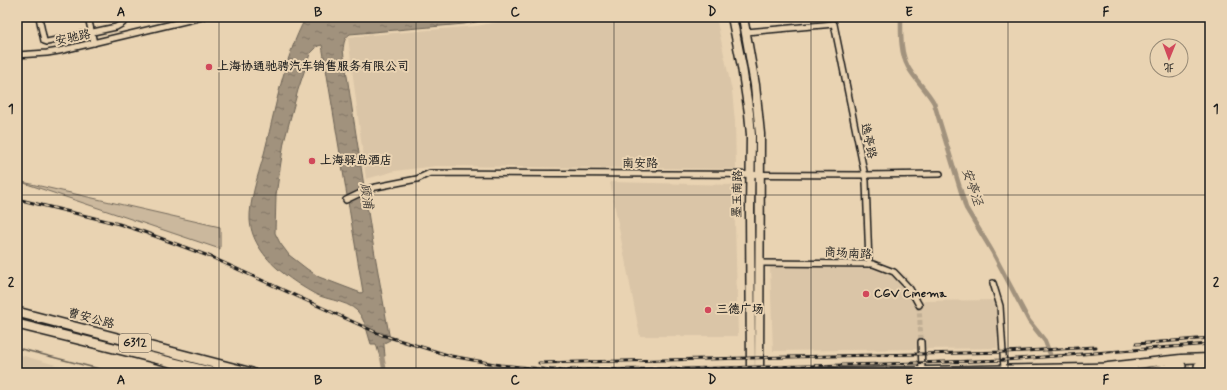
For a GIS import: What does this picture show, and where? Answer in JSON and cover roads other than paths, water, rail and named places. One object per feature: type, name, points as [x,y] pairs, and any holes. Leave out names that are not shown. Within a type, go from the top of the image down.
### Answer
[{"type":"highway","name":"曹安公路","points":[[17,312],[252,373]]},
{"type":"highway","name":"曹安公路","points":[[17,324],[215,373]]},
{"type":"highway","points":[[1210,360],[1199,366],[1210,367]]},
{"type":"highway","points":[[1117,373],[1150,372],[1181,366]]},
{"type":"main road","name":"墨玉南路","points":[[732,17],[741,60],[751,135],[751,373]]},
{"type":"main road","name":"墨玉南路","points":[[743,17],[759,114],[759,373]]},
{"type":"main road","points":[[1108,367],[1181,359],[1210,360]]},
{"type":"main road","points":[[789,373],[1181,366]]},
{"type":"street","points":[[39,17],[44,41],[47,42],[116,27],[123,23],[125,17]]},
{"type":"street","points":[[88,17],[94,43]]},
{"type":"street","name":"安驰路","points":[[17,55],[47,53],[202,17]]},
{"type":"street","name":"逸亭路","points":[[746,32],[834,24],[865,175],[868,264]]},
{"type":"street","name":"南安路","points":[[346,200],[371,188],[417,179],[430,173],[751,175],[940,174]]},
{"type":"street","name":"商场南路","points":[[759,263],[868,264],[894,272],[910,290],[919,305]]},
{"type":"street","points":[[993,283],[1000,306],[1004,369]]},
{"type":"street","points":[[921,342],[922,371]]},
{"type":"water","points":[[306,17],[504,17],[464,24],[350,34],[345,41],[343,50],[372,238],[390,340],[384,343],[385,356],[380,357],[376,344],[371,344],[364,322],[357,311],[347,304],[315,294],[283,273],[271,263],[261,250],[251,228],[250,213],[254,189],[285,68],[298,33]],"holes":[[[322,45],[363,292],[361,293],[319,277],[307,269],[289,255],[275,233],[276,195],[284,142],[298,90],[310,54],[318,46]]]},
{"type":"waterway","name":"安亭泾","points":[[901,17],[902,42],[905,61],[911,72],[934,103],[966,208],[992,251],[1029,321],[1045,341],[1050,354]]},
{"type":"waterway","points":[[17,348],[115,373]]},
{"type":"waterway","name":"顾浦","points":[[381,351],[385,373]]},
{"type":"tunnel","points":[[919,305],[921,342]]},
{"type":"tunnel","points":[[1181,366],[1199,366]]},
{"type":"railway","points":[[17,199],[119,224],[144,232],[211,257],[382,335],[451,356],[500,365],[552,370],[680,369],[886,364],[1005,360],[1210,344]]},
{"type":"railway","points":[[1136,344],[1210,338]]},
{"type":"railway","points":[[539,363],[1006,352],[1096,347]]},
{"type":"place","name":"上海协通驰骋汽车销售服务有限公司","points":[[209,67]]},
{"type":"place","name":"上海驿岛酒店","points":[[312,161]]},
{"type":"place","name":"CGV Cinema","points":[[866,294]]},
{"type":"place","name":"三德广场","points":[[708,310]]}]
